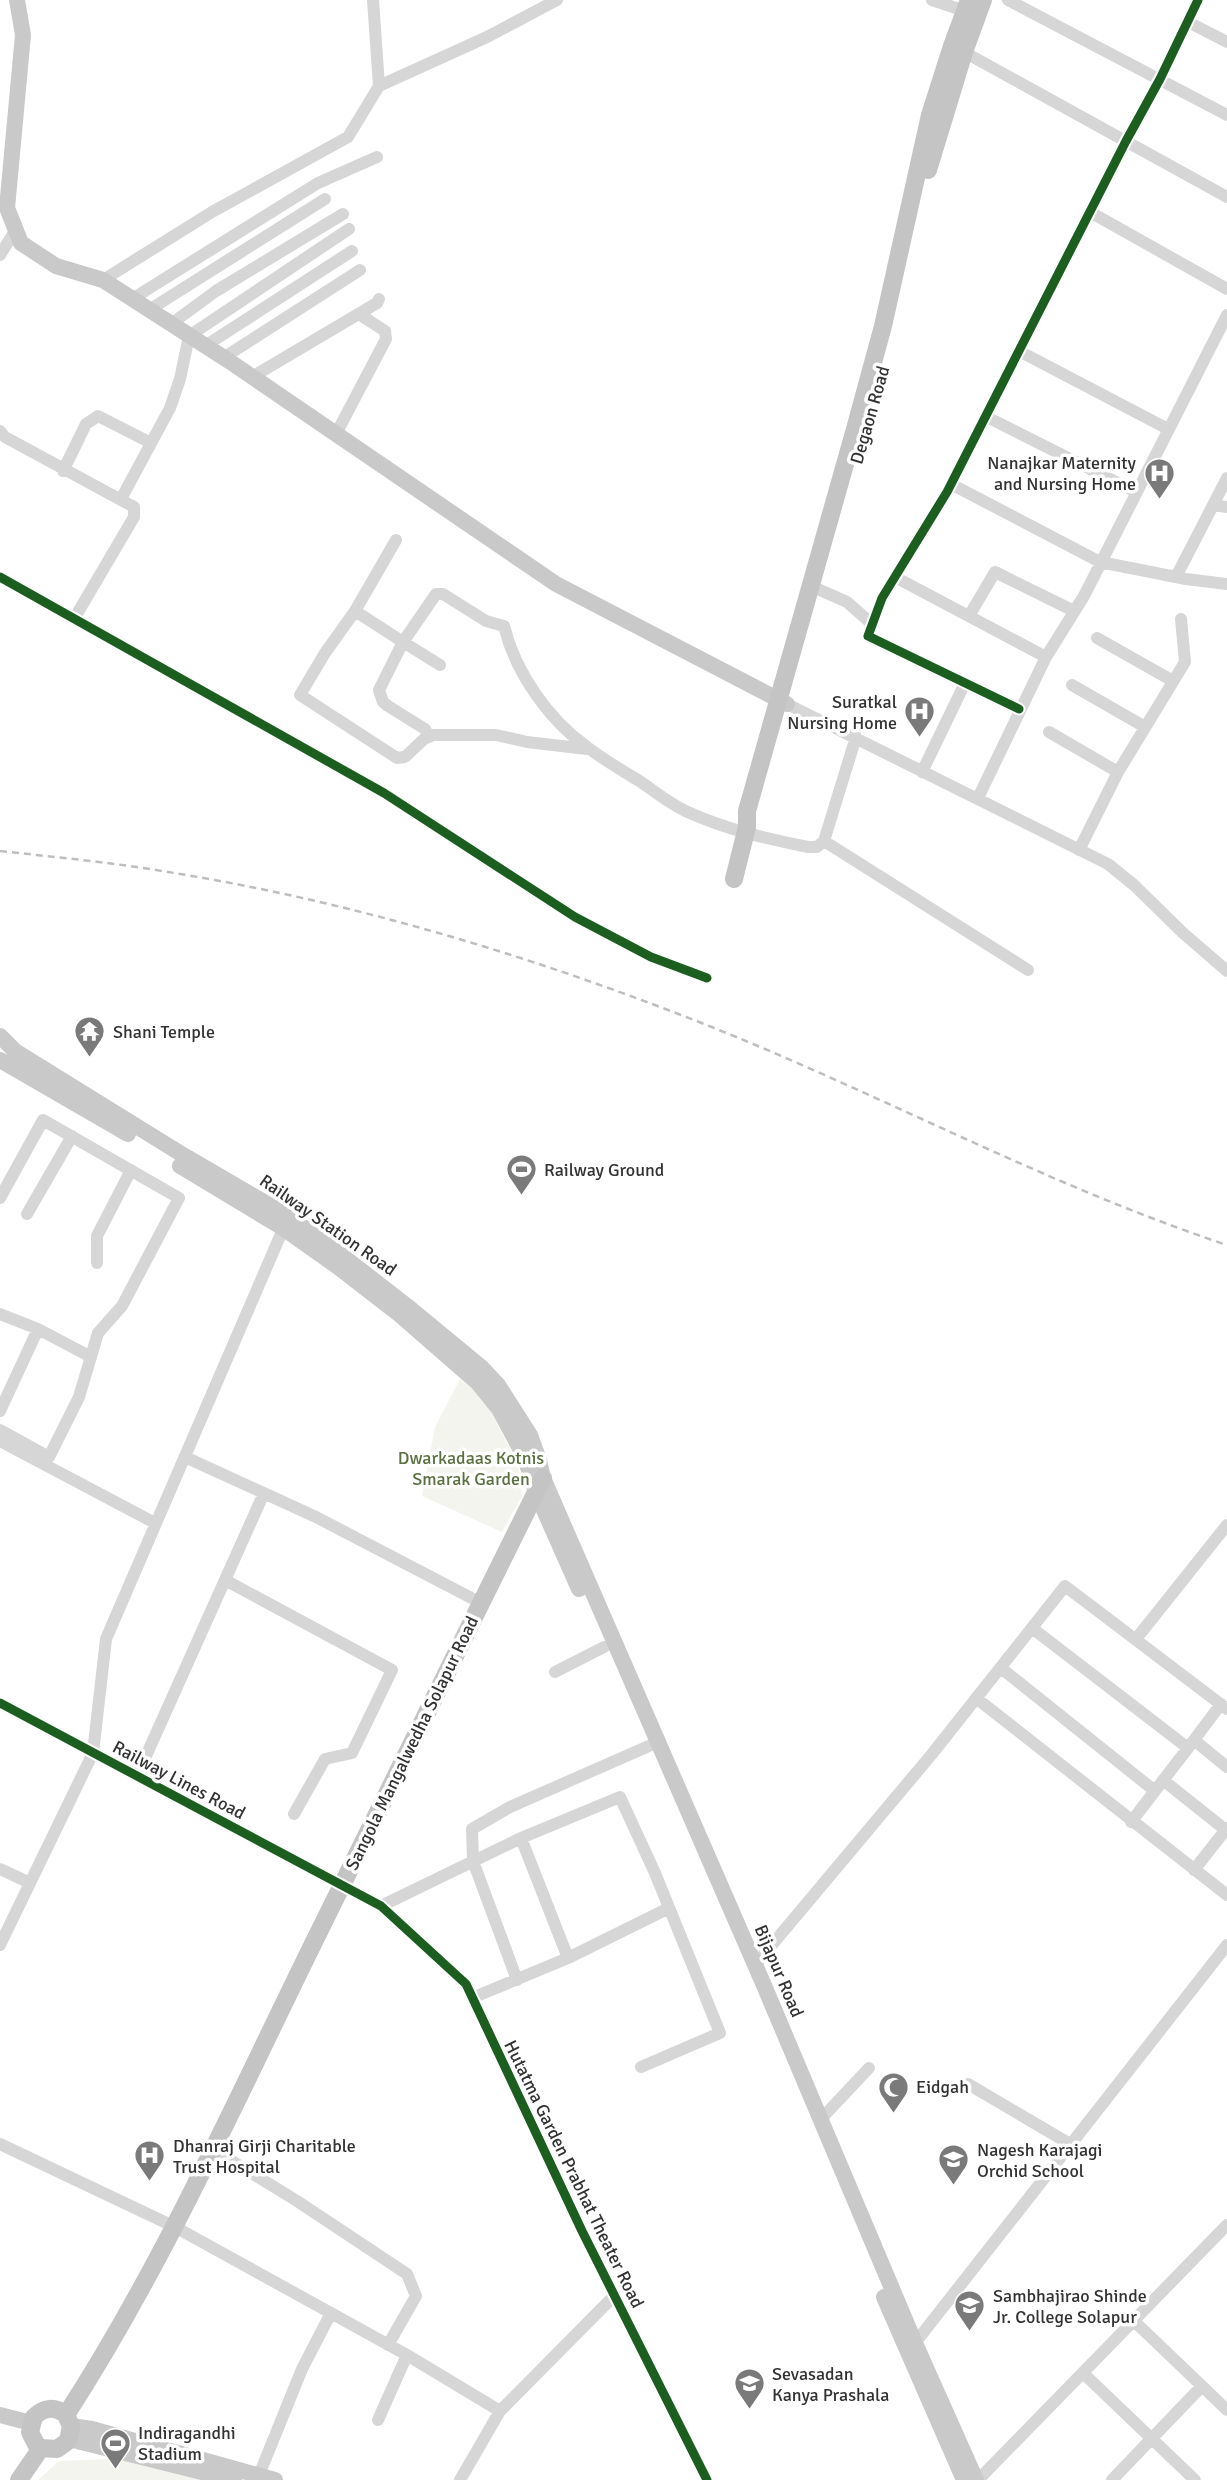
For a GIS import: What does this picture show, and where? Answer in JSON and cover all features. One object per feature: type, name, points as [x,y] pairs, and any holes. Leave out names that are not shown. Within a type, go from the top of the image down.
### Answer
[{"type":"highway","name":"Degaon Road","points":[[734,879],[747,830],[755,815],[783,702],[816,587],[890,342],[929,169],[964,52],[983,0]]},
{"type":"highway","name":"Degaon Road","points":[[816,587],[883,326],[930,115],[967,6]]},
{"type":"highway","name":"Sangola Mangalwedha Solapur Road","points":[[68,2427],[214,2150],[539,1485]]},
{"type":"highway","points":[[48,2409],[60,2410],[68,2427],[57,2449],[44,2449],[32,2438],[31,2423],[37,2414],[48,2409]]},
{"type":"highway","points":[[19,2480],[44,2449]]},
{"type":"highway","points":[[30,2480],[44,2449]]},
{"type":"main road","points":[[17,0],[23,35],[7,208],[22,243],[56,265],[103,280],[252,377],[556,584],[783,702]]},
{"type":"main road","name":"Railway Station Road","points":[[0,1036],[15,1051],[286,1222],[407,1306],[490,1377],[507,1398],[530,1435],[539,1460],[539,1485]]},
{"type":"main road","name":"Railway Station Road","points":[[0,1060],[286,1222]]},
{"type":"main road","points":[[539,1485],[604,1647],[653,1744],[732,1936],[910,2345],[964,2480]]},
{"type":"main road","name":"Bijapur Road","points":[[539,1485],[653,1744],[755,1965],[821,2119],[910,2345],[977,2480]]},
{"type":"main road","points":[[0,2415],[31,2423]]},
{"type":"main road","points":[[68,2427],[92,2429],[275,2480]]},
{"type":"main road","points":[[68,2427],[234,2480]]},
{"type":"street","points":[[373,0],[379,86]]},
{"type":"street","points":[[103,280],[212,212],[348,137],[379,86],[487,37],[557,0]]},
{"type":"street","points":[[932,0],[967,6]]},
{"type":"street","points":[[1008,0],[1227,114]]},
{"type":"street","points":[[1019,709],[868,636],[882,598],[951,484],[1198,0]]},
{"type":"street","points":[[1188,22],[1227,42]]},
{"type":"street","points":[[964,52],[1227,197]]},
{"type":"street","points":[[132,299],[318,183],[377,157]]},
{"type":"street","points":[[149,310],[325,199]]},
{"type":"street","points":[[1090,212],[1227,289]]},
{"type":"street","points":[[171,324],[216,291],[343,214]]},
{"type":"street","points":[[121,499],[170,408],[189,336],[349,229]]},
{"type":"street","points":[[0,255],[15,231]]},
{"type":"street","points":[[205,346],[352,251]]},
{"type":"street","points":[[223,358],[360,270]]},
{"type":"street","points":[[252,377],[379,299]]},
{"type":"street","points":[[336,434],[386,339],[385,331],[359,313]]},
{"type":"street","points":[[978,798],[1019,709],[1100,562],[1227,315]]},
{"type":"street","points":[[1019,351],[1168,429]]},
{"type":"street","points":[[64,471],[86,424],[98,416],[151,443]]},
{"type":"street","points":[[985,416],[1136,492]]},
{"type":"street","points":[[0,431],[5,437],[64,471],[134,508],[134,517],[74,619]]},
{"type":"street","points":[[1176,577],[1227,478]]},
{"type":"street","points":[[951,484],[1100,562],[1227,584]]},
{"type":"street","points":[[1213,505],[1227,506]]},
{"type":"street","points":[[396,540],[355,611],[332,642],[300,695],[397,758],[405,757],[429,737],[496,735],[527,742],[589,749]]},
{"type":"street","points":[[970,616],[995,572],[1074,611]]},
{"type":"street","points":[[0,577],[384,793],[575,917],[651,957],[707,978]]},
{"type":"street","points":[[895,577],[1046,657]]},
{"type":"street","points":[[816,587],[847,602],[872,624]]},
{"type":"street","points":[[429,737],[425,729],[388,706],[379,690],[403,642],[436,594],[443,594],[486,621],[504,626],[509,648],[538,696],[567,730],[589,749],[688,813],[808,847],[817,847],[824,841],[856,737]]},
{"type":"street","points":[[355,611],[440,665]]},
{"type":"street","points":[[1079,850],[1118,772],[1185,662],[1181,619]]},
{"type":"street","points":[[1097,638],[1173,681]]},
{"type":"street","points":[[922,772],[965,683]]},
{"type":"street","points":[[1072,685],[1145,727]]},
{"type":"street","points":[[783,702],[1108,864],[1227,971]]},
{"type":"street","points":[[1049,732],[1118,772]]},
{"type":"street","points":[[824,841],[1028,970]]},
{"type":"street","points":[[0,1198],[43,1120],[178,1198],[122,1306],[98,1333],[79,1397],[49,1457],[0,1430]]},
{"type":"street","points":[[27,1214],[72,1136]]},
{"type":"street","points":[[97,1263],[97,1236],[131,1170]]},
{"type":"street","points":[[0,1945],[93,1753],[106,1639],[286,1222]]},
{"type":"street","points":[[0,1314],[38,1329],[91,1357]]},
{"type":"street","points":[[0,1411],[38,1329]]},
{"type":"street","points":[[0,1441],[155,1523]]},
{"type":"street","points":[[185,1457],[316,1517],[481,1603]]},
{"type":"street","points":[[137,1776],[264,1493]]},
{"type":"street","points":[[1136,1639],[1225,1532]]},
{"type":"street","points":[[225,1580],[392,1670],[352,1754],[325,1759],[294,1814]]},
{"type":"street","points":[[755,1965],[976,1699],[1065,1587],[1224,1707],[1191,1744],[1131,1822]]},
{"type":"street","points":[[1032,1628],[1191,1744],[1227,1767]]},
{"type":"street","points":[[555,1672],[604,1647]]},
{"type":"street","points":[[1001,1668],[1155,1791]]},
{"type":"street","points":[[976,1699],[1227,1895]]},
{"type":"street","name":"Railway Lines Road","points":[[0,1703],[381,1906]]},
{"type":"street","points":[[517,1980],[473,1861],[472,1829],[510,1807],[653,1744]]},
{"type":"street","points":[[1163,1780],[1226,1830],[1194,1870]]},
{"type":"street","points":[[381,1906],[521,1838],[620,1797],[656,1873],[720,2033],[641,2067]]},
{"type":"street","points":[[521,1838],[568,1958]]},
{"type":"street","points":[[0,1869],[30,1883]]},
{"type":"street","name":"Hutatma Garden Prabhat Theater Road","points":[[381,1906],[466,1984],[614,2295],[707,2480]]},
{"type":"street","points":[[472,1998],[568,1958],[669,1908]]},
{"type":"street","points":[[910,2345],[1227,1945]]},
{"type":"street","points":[[821,2119],[869,2068]]},
{"type":"street","points":[[968,2084],[1070,2144]]},
{"type":"street","points":[[0,2144],[174,2227],[407,2355],[500,2412]]},
{"type":"street","points":[[214,2150],[407,2274],[416,2296],[388,2345]]},
{"type":"street","points":[[977,2480],[1226,2228]]},
{"type":"street","points":[[460,2480],[500,2412],[614,2295]]},
{"type":"street","points":[[258,2477],[302,2368],[331,2314]]},
{"type":"street","points":[[1134,2321],[1227,2410]]},
{"type":"street","points":[[378,2420],[407,2355]]},
{"type":"street","points":[[1083,2372],[1195,2480]]},
{"type":"street","points":[[1112,2480],[1202,2386]]},
{"type":"green space","name":"Dwarkadaas Kotnis Smarak Garden","points":[[460,1379],[480,1395],[490,1409],[518,1466],[522,1496],[502,1532],[422,1496],[435,1427]]},
{"type":"green space","name":"Indiragandhi Stadium","points":[[137,2458],[216,2480],[38,2480],[59,2461]]},
{"type":"railway","points":[[0,851],[122,865],[231,883],[367,914],[502,952],[699,1022],[1093,1195],[1227,1245]]},
{"type":"cycle path","points":[[1019,709],[868,636],[882,598],[947,492],[1198,0]]},
{"type":"cycle path","points":[[0,577],[384,793],[575,917],[651,957],[707,978]]},
{"type":"cycle path","points":[[0,1703],[381,1906],[466,1984],[582,2231],[707,2480]]},
{"type":"place","name":"Nanajkar Maternity and Nursing Home","points":[[1159,500]]},
{"type":"place","name":"Suratkal Nursing Home","points":[[920,739]]},
{"type":"place","name":"Shani Temple","points":[[90,1059]]},
{"type":"place","name":"Railway Ground","points":[[521,1197]]},
{"type":"place","name":"Eidgah","points":[[893,2114]]},
{"type":"place","name":"Dhanraj Girji Charitable Trust Hospital","points":[[150,2183]]},
{"type":"place","name":"Nagesh Karajagi Orchid School","points":[[954,2187]]},
{"type":"place","name":"Sambhajirao Shinde Jr. College Solapur","points":[[970,2333]]},
{"type":"place","name":"Sevasadan Kanya Prashala","points":[[749,2411]]},
{"type":"place","name":"Indiragandhi Stadium","points":[[115,2470]]}]
